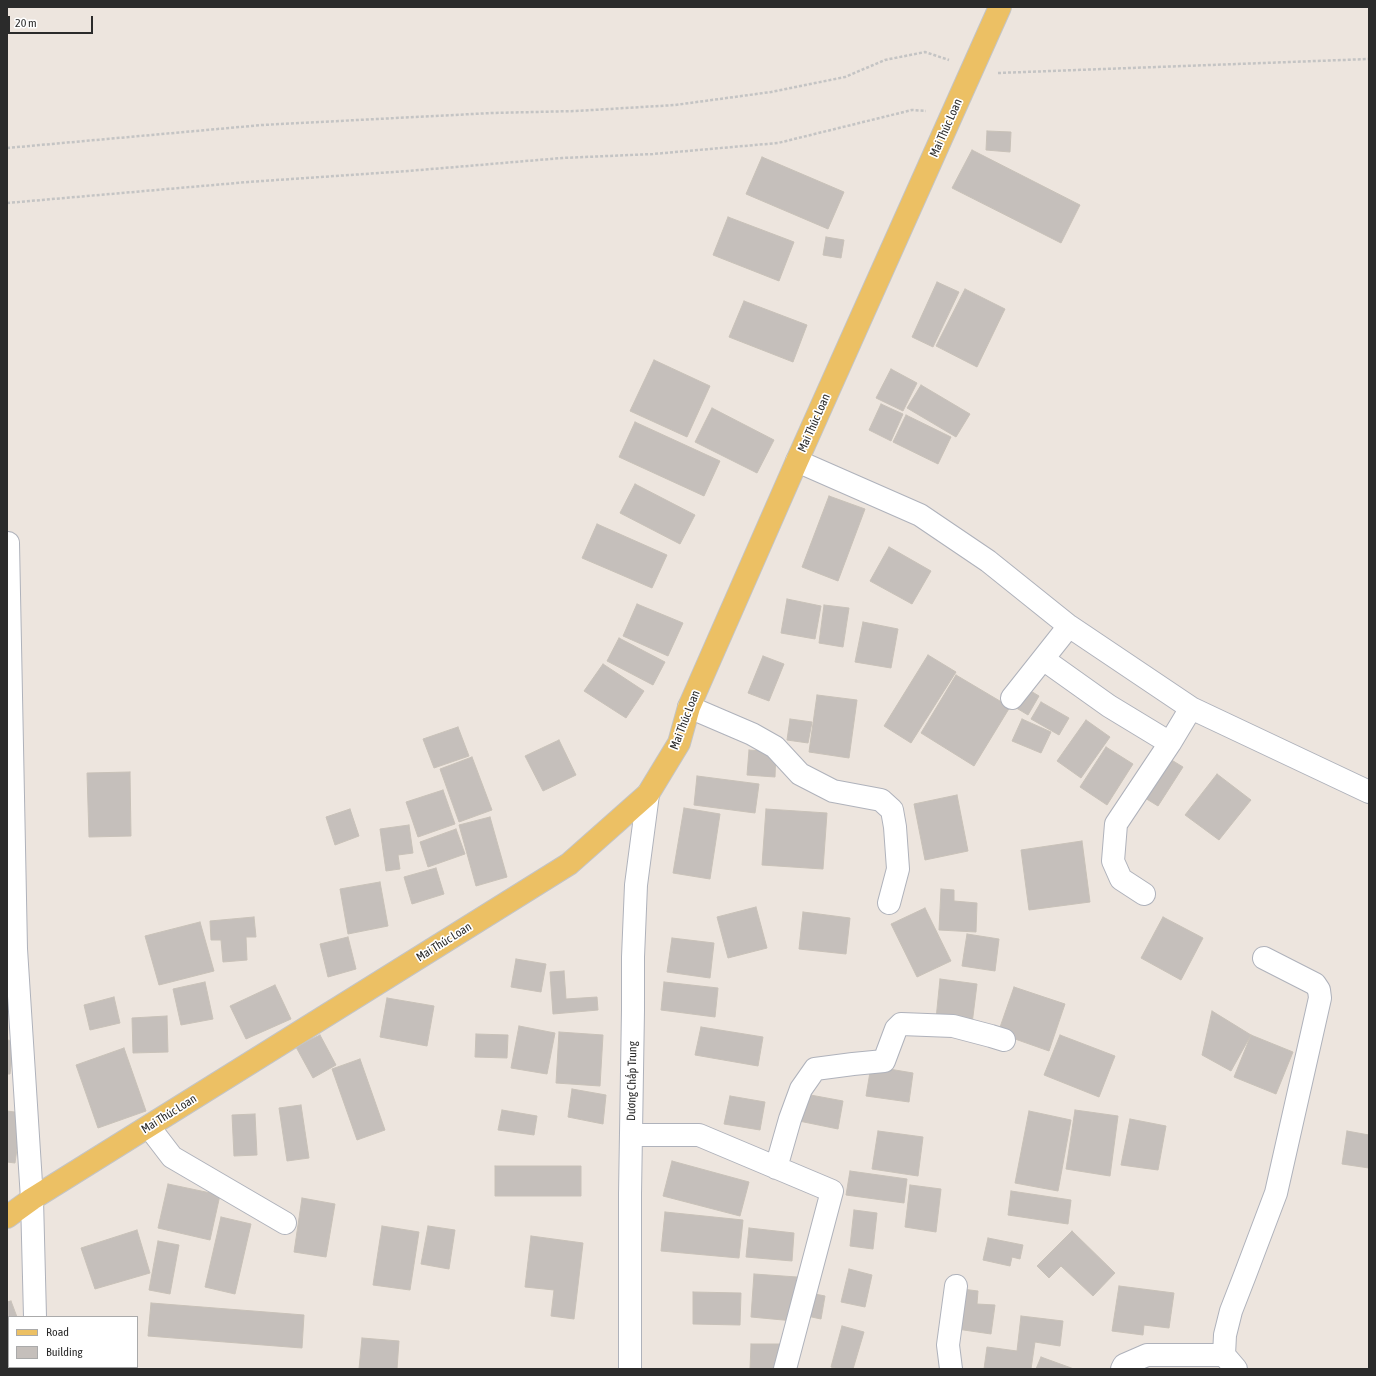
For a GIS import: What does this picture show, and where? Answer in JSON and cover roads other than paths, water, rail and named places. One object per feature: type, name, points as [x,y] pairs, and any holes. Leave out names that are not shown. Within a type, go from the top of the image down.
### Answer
[{"type":"main road","name":"Mai Thúc Loan","points":[[7,1217],[148,1127],[569,864],[648,794],[679,744],[689,707],[1000,7]]},
{"type":"street","points":[[797,461],[920,515],[988,562],[1069,626],[1191,708],[1369,792]]},
{"type":"street","points":[[8,543],[12,948],[32,1200],[35,1316]]},
{"type":"street","points":[[1012,698],[1069,626]]},
{"type":"street","points":[[1043,659],[1109,706],[1170,743]]},
{"type":"street","points":[[689,707],[752,734],[775,747],[800,774],[833,792],[881,800],[892,810],[895,827],[898,869],[889,903]]},
{"type":"street","points":[[1144,894],[1121,879],[1113,861],[1116,824],[1170,743],[1191,708]]},
{"type":"street","name":"Dương Chấp Trung","points":[[630,1369],[633,942],[636,885],[648,794]]},
{"type":"street","points":[[1122,1369],[1124,1365],[1147,1355],[1230,1362],[1225,1335],[1231,1310],[1276,1192],[1320,998],[1319,990],[1316,984],[1264,958]]},
{"type":"street","points":[[776,1168],[790,1119],[801,1089],[815,1069],[884,1061],[896,1028],[901,1024],[952,1026],[1004,1040]]},
{"type":"street","points":[[148,1127],[172,1157],[285,1223]]},
{"type":"street","points":[[631,1136],[699,1135],[832,1191],[785,1369]]},
{"type":"street","points":[[951,1369],[948,1344],[956,1286]]}]
